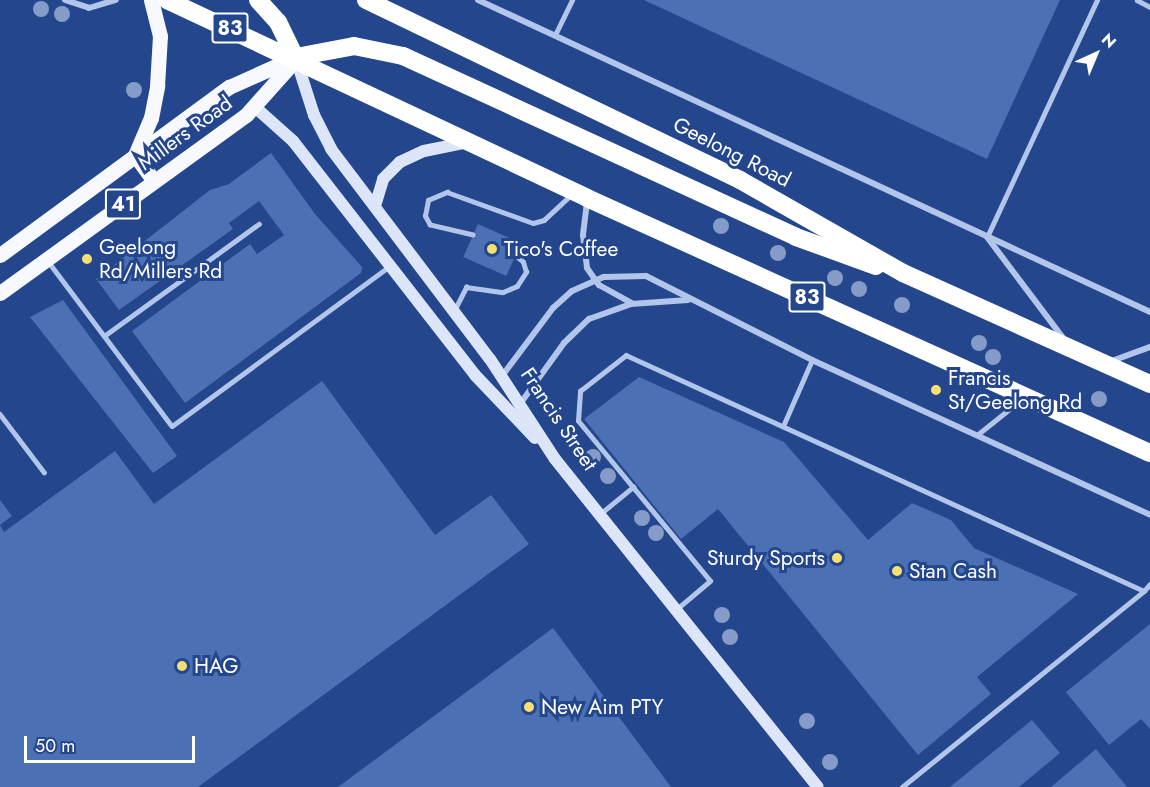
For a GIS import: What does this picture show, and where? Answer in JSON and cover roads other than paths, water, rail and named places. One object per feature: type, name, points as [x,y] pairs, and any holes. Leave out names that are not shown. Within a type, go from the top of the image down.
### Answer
[{"type":"highway","name":"83","points":[[167,0],[295,58],[581,195],[1150,453]]},
{"type":"highway","points":[[258,0],[278,22],[295,58],[354,46],[403,56],[796,237],[850,258],[903,273]]},
{"type":"highway","name":"Geelong Road","points":[[366,0],[732,176],[903,273],[1150,384]]},
{"type":"main road","points":[[151,0],[160,36],[157,86],[151,118],[135,155],[154,181]]},
{"type":"main road","name":"Millers Road","points":[[0,255],[229,87],[295,58]]},
{"type":"main road","name":"Millers Road","points":[[0,293],[255,107],[295,58]]},
{"type":"main road","name":"Francis Street","points":[[295,58],[314,115],[327,142],[502,376],[555,459],[818,787]]},
{"type":"main road","points":[[255,107],[293,141],[393,265],[467,365],[555,459]]},
{"type":"main road","points":[[375,206],[386,175],[400,162],[424,151],[473,142]]},
{"type":"main road","points":[[393,265],[410,252]]},
{"type":"main road","points":[[499,400],[502,376]]},
{"type":"main road","points":[[499,400],[520,404]]},
{"type":"street","points":[[65,0],[89,8],[116,0]]},
{"type":"street","name":"Geelong Road","points":[[478,0],[1150,312]]},
{"type":"street","points":[[581,195],[584,255],[594,280],[632,304]]},
{"type":"street","name":"Geelong Road","points":[[987,237],[1074,350]]},
{"type":"street","points":[[502,376],[553,308],[572,291],[594,280],[646,276],[689,300],[813,360],[1150,515]]},
{"type":"street","points":[[520,404],[578,327],[600,313],[632,304],[689,300]]},
{"type":"street","points":[[1106,363],[1150,347]]},
{"type":"lane","points":[[555,35],[572,0]]},
{"type":"lane","points":[[987,237],[1097,0]]},
{"type":"lane","points":[[1137,0],[1150,7]]},
{"type":"lane","points":[[473,235],[430,225],[425,218],[428,200],[447,192],[533,223],[547,218],[581,195]]},
{"type":"lane","points":[[104,336],[259,224]]},
{"type":"lane","points":[[454,311],[466,287],[505,292],[517,286],[526,272],[523,262],[515,255]]},
{"type":"lane","points":[[47,258],[172,426],[393,265]]},
{"type":"lane","points":[[676,610],[710,581],[578,421],[580,391],[627,355],[784,424],[1144,591]]},
{"type":"lane","points":[[784,424],[813,360]]},
{"type":"lane","points":[[977,435],[1027,396]]},
{"type":"lane","points":[[0,414],[44,472]]},
{"type":"lane","points":[[599,515],[633,487]]},
{"type":"lane","points":[[902,787],[1150,584]]},
{"type":"place","name":"Tico's Coffee","points":[[492,249]]},
{"type":"place","name":"Geelong Rd/Millers Rd","points":[[87,259]]},
{"type":"place","name":"Francis St/Geelong Rd","points":[[936,390]]},
{"type":"place","name":"Sturdy Sports","points":[[837,558]]},
{"type":"place","name":"Stan Cash","points":[[897,571]]},
{"type":"place","name":"HAG","points":[[182,666]]},
{"type":"place","name":"New Aim PTY","points":[[529,707]]}]
